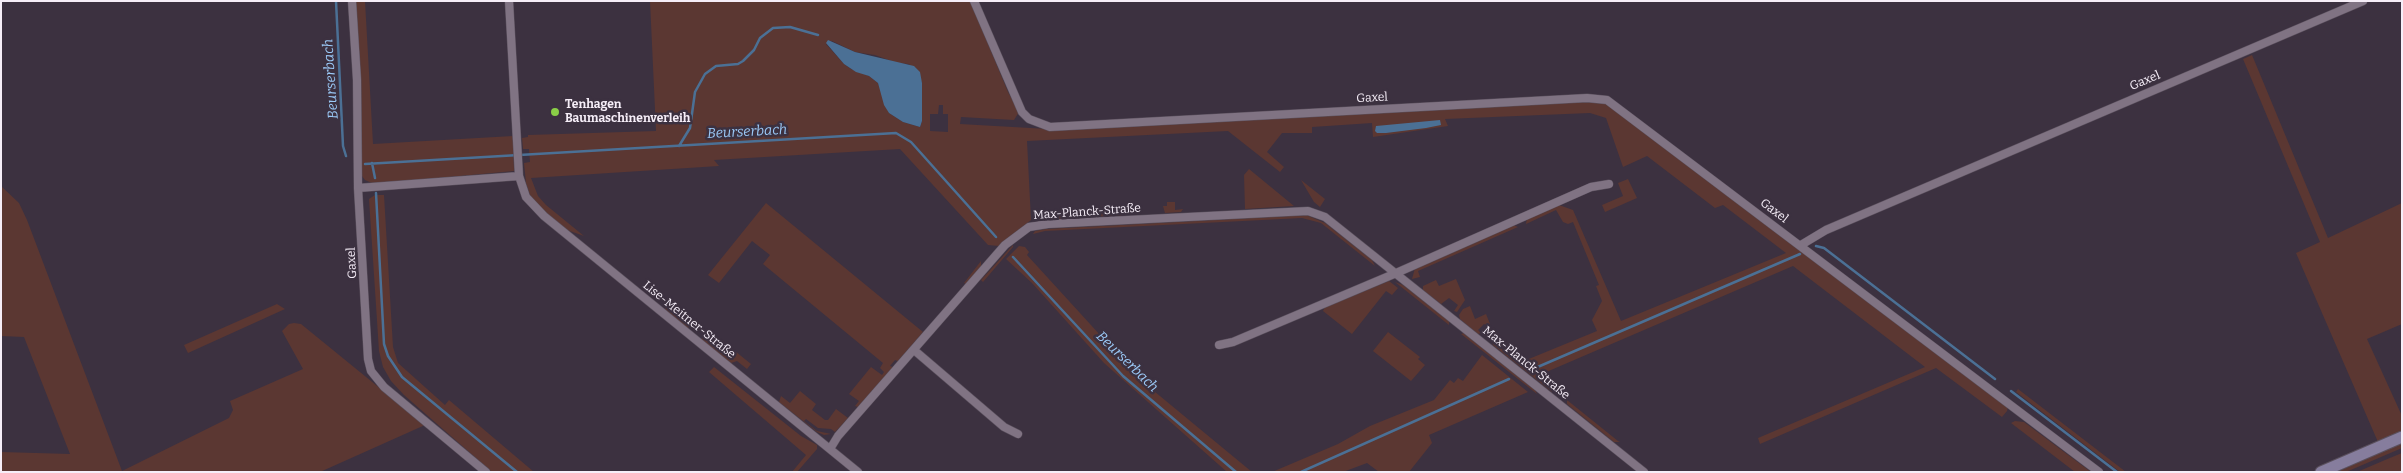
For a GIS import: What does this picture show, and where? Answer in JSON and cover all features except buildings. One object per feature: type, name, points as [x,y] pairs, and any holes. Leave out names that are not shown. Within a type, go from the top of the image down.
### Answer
[{"type":"street","name":"Gaxel","points":[[352,1],[357,80],[358,188],[368,359],[372,371],[384,387],[486,472]]},
{"type":"street","name":"Lise-Meitner-Straße","points":[[509,1],[519,176],[526,197],[544,216],[858,472]]},
{"type":"street","name":"Gaxel","points":[[974,1],[1016,102],[1022,112],[1038,124],[1050,127],[1596,98],[1607,100],[2098,472]]},
{"type":"street","name":"Gaxel","points":[[1800,245],[1826,230],[2363,1]]},
{"type":"street","points":[[358,188],[519,176]]},
{"type":"street","points":[[1219,345],[1233,342],[1394,274],[1591,187],[1609,184]]},
{"type":"street","name":"Max-Planck-Straße","points":[[830,449],[1005,245],[1022,231],[1037,224],[1308,211],[1325,218],[1644,472]]},
{"type":"street","points":[[914,350],[1004,427],[1018,434]]},
{"type":"street","points":[[2321,472],[2402,437]]},
{"type":"shaded area","points":[[355,1],[365,1],[373,144],[513,136],[514,171],[374,184],[365,180],[361,175]]},
{"type":"shaded area","points":[[650,1],[970,1],[1008,92],[1019,112],[1014,120],[961,117],[960,124],[1048,129],[1598,100],[1611,106],[2008,406],[2007,411],[2002,417],[1936,368],[1760,444],[1758,438],[1925,367],[1793,266],[1537,376],[1556,391],[1552,392],[1493,345],[1492,341],[1519,363],[1597,331],[1592,320],[1602,301],[1596,286],[1599,285],[1573,222],[1568,224],[1563,222],[1556,210],[1526,224],[1527,218],[1559,205],[1573,210],[1621,321],[1786,253],[1723,205],[1715,208],[1647,156],[1623,167],[1606,118],[1590,113],[1445,119],[1448,126],[1373,137],[1372,123],[1312,127],[1312,133],[1282,133],[1267,152],[1284,167],[1280,172],[1228,131],[1027,141],[1031,220],[999,246],[988,245],[900,149],[714,160],[719,166],[531,178],[538,196],[546,205],[584,236],[567,230],[542,209],[530,195],[526,183],[524,163],[530,162],[529,149],[523,149],[522,138],[528,137],[528,135],[656,131]],"holes":[[[832,41],[855,52],[875,55],[897,63],[909,64],[922,83],[922,121],[920,127],[903,122],[889,113],[878,83],[869,76],[844,64],[826,44]],[[939,105],[943,105],[943,114],[948,114],[948,132],[930,131],[930,114],[938,114]]]},
{"type":"shaded area","points":[[2252,55],[2328,238],[2402,203],[2402,324],[2367,339],[2402,416],[2402,432],[2378,442],[2296,253],[2320,242],[2243,59]]},
{"type":"shaded area","points":[[1249,169],[1294,206],[1245,209],[1244,175]]},
{"type":"shaded area","points":[[1628,179],[1637,198],[1605,212],[1602,205],[1623,196],[1618,183]]},
{"type":"shaded area","points":[[1301,180],[1325,199],[1320,207],[1314,202]]},
{"type":"shaded area","points":[[1,186],[19,203],[27,220],[122,471],[229,418],[233,410],[230,401],[303,369],[282,331],[289,324],[294,323],[301,324],[425,425],[320,472],[1,472],[1,452],[70,454],[24,337],[1,336]]},
{"type":"shaded area","points":[[375,195],[384,195],[393,347],[398,363],[445,405],[449,400],[534,472],[492,472],[404,395],[391,381],[383,367],[379,351],[369,199]]},
{"type":"shaded area","points":[[1167,202],[1175,202],[1175,210],[1183,209],[1181,212],[1165,213],[1163,206],[1167,206]]},
{"type":"shaded area","points":[[766,203],[923,332],[898,361],[895,360],[890,366],[893,367],[858,407],[855,406],[859,401],[849,394],[871,367],[882,375],[884,372],[880,368],[883,363],[763,264],[770,255],[752,241],[719,283],[708,275]]},
{"type":"shaded area","points":[[1126,212],[1125,215],[1054,219],[1052,216]]},
{"type":"shaded area","points":[[1306,215],[1325,223],[1372,260],[1375,266],[1321,223],[1302,218],[1045,231],[1033,234],[1035,231],[1046,229]]},
{"type":"shaded area","points":[[1513,225],[1518,227],[1418,271],[1420,277],[1412,279],[1415,268]]},
{"type":"shaded area","points":[[1013,245],[1013,247],[983,282],[981,280]]},
{"type":"shaded area","points":[[1019,246],[1025,247],[1029,252],[1027,255],[1143,382],[1252,472],[1227,472],[1104,363],[1032,283],[1006,259]]},
{"type":"shaded area","points":[[981,261],[981,267],[966,284],[964,283]]},
{"type":"shaded area","points":[[1456,279],[1465,300],[1457,312],[1454,311],[1458,305],[1449,298],[1441,304],[1423,290],[1423,286],[1436,280],[1439,286]]},
{"type":"shaded area","points":[[1389,281],[1398,288],[1392,295],[1386,291],[1352,334],[1323,311],[1325,307]]},
{"type":"shaded area","points":[[1395,282],[1403,285],[1449,321],[1449,325]]},
{"type":"shaded area","points":[[664,301],[694,325],[687,328],[665,309]]},
{"type":"shaded area","points":[[277,304],[285,309],[188,353],[184,345]]},
{"type":"shaded area","points":[[1470,306],[1475,319],[1486,314],[1490,324],[1488,326],[1484,324],[1478,330],[1481,333],[1478,334],[1460,319],[1459,315],[1463,309]]},
{"type":"shaded area","points":[[709,330],[751,364],[747,369],[737,361],[731,363],[702,340],[702,337]]},
{"type":"shaded area","points":[[1388,332],[1420,357],[1418,359],[1425,365],[1411,381],[1373,351]]},
{"type":"shaded area","points":[[1464,333],[1535,390],[1537,394],[1461,334]]},
{"type":"shaded area","points":[[1482,355],[1528,392],[1429,435],[1432,443],[1409,472],[1379,472],[1367,463],[1343,472],[1272,472],[1338,444],[1370,426],[1434,400],[1450,380],[1454,383],[1458,378],[1463,381]]},
{"type":"shaded area","points":[[714,367],[801,436],[817,445],[817,449],[797,472],[792,472],[806,455],[709,372]]},
{"type":"shaded area","points":[[2018,389],[2126,472],[2120,472],[2016,392]]},
{"type":"shaded area","points":[[800,391],[816,404],[812,410],[825,420],[828,420],[836,409],[848,418],[835,432],[831,429],[818,428],[806,419],[804,421],[817,431],[831,434],[824,435],[817,432],[779,402],[781,396],[790,403]]},
{"type":"shaded area","points":[[1567,400],[1620,442],[1614,442],[1567,404]]},
{"type":"shaded area","points":[[2015,421],[2024,422],[2091,472],[2075,472],[2011,423]]},
{"type":"shaded area","points":[[2402,443],[2402,448],[2346,472],[2337,472]]},
{"type":"shaded area","points":[[2402,453],[2402,472],[2357,472],[2385,460]]},
{"type":"water","points":[[828,40],[855,52],[914,66],[920,72],[922,83],[922,121],[920,127],[903,122],[889,113],[884,105],[878,83],[869,76],[856,72],[844,64],[826,43]]},
{"type":"water","points":[[1440,120],[1441,125],[1426,128],[1386,133],[1377,133],[1375,131],[1376,126]]},
{"type":"waterway","name":"Beurserbach","points":[[336,1],[343,146],[346,156]]},
{"type":"waterway","points":[[679,146],[690,128],[695,92],[705,74],[716,66],[738,64],[743,61],[754,50],[760,38],[773,28],[790,27],[818,35]]},
{"type":"waterway","name":"Beurserbach","points":[[365,164],[896,133],[911,142],[996,237]]},
{"type":"waterway","points":[[372,163],[375,178]]},
{"type":"waterway","points":[[376,193],[384,344],[388,356],[402,377],[517,472]]},
{"type":"waterway","points":[[1816,246],[1824,248],[1995,379]]},
{"type":"waterway","points":[[1533,369],[1800,254]]},
{"type":"waterway","name":"Beurserbach","points":[[1013,257],[1123,376],[1236,472]]},
{"type":"waterway","points":[[1301,472],[1509,379]]},
{"type":"waterway","points":[[2011,391],[2117,472]]},
{"type":"place","name":"Tenhagen Baumaschinenverleih","points":[[555,112]]}]
